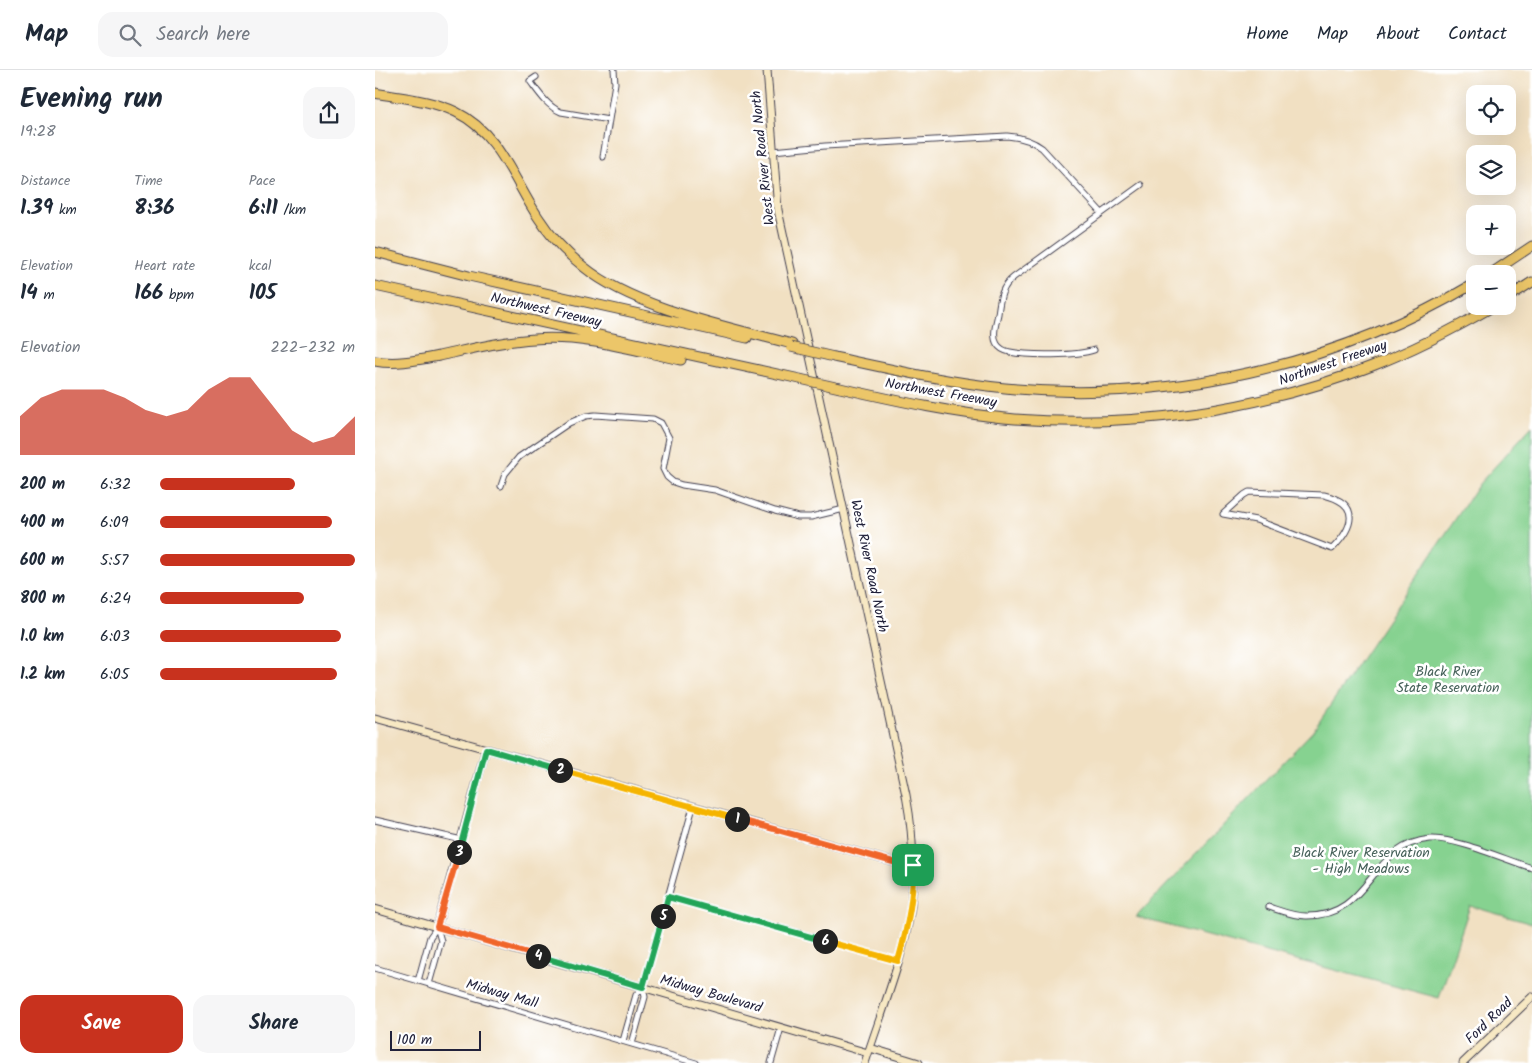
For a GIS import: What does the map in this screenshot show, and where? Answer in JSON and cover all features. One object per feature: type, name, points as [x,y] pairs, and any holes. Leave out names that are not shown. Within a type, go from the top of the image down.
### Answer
[{"type":"highway","points":[[375,93],[441,106],[457,112],[477,126],[490,138],[502,154],[550,234],[571,255],[600,279],[627,293],[671,309],[791,346]]},
{"type":"highway","points":[[1504,265],[1532,246]]},
{"type":"highway","name":"Northwest Freeway","points":[[375,252],[479,278],[877,366],[972,384],[1041,390],[1128,390],[1176,385],[1269,368],[1336,348],[1411,317],[1466,287]]},
{"type":"highway","points":[[1516,292],[1532,282]]},
{"type":"highway","name":"Northwest Freeway","points":[[375,286],[758,371],[936,408],[1015,419],[1059,421],[1103,421],[1180,415],[1261,400],[1315,386],[1371,367],[1407,352],[1478,315]]},
{"type":"highway","points":[[375,361],[405,362],[535,338],[569,339],[621,347],[722,368],[758,371]]},
{"type":"street","points":[[603,156],[615,84],[614,70]]},
{"type":"street","name":"West River Road North","points":[[767,70],[778,210],[906,795],[913,840],[910,907],[905,935],[865,1063]]},
{"type":"street","points":[[536,77],[530,81],[555,109],[561,112],[609,120]]},
{"type":"street","points":[[773,151],[834,145],[1017,137],[1034,142],[1042,148],[1101,212]]},
{"type":"street","points":[[1094,350],[1067,354],[1010,352],[1001,348],[997,345],[995,333],[1000,298],[1006,284],[1101,212],[1141,185]]},
{"type":"street","points":[[501,486],[505,474],[519,457],[569,422],[586,416],[612,416],[653,419],[661,422],[669,438],[663,469],[667,477],[673,482],[715,490],[798,517],[811,517],[844,509]]},
{"type":"street","points":[[1256,492],[1324,495],[1333,497],[1341,502],[1345,506],[1351,521],[1346,533],[1332,549],[1256,520],[1240,516],[1223,514],[1244,495],[1256,492]]},
{"type":"street","points":[[375,718],[904,865],[913,865]]},
{"type":"street","points":[[418,981],[430,937],[437,927],[486,749]]},
{"type":"street","points":[[623,1041],[636,995],[643,987],[693,807]]},
{"type":"street","points":[[375,820],[462,840]]},
{"type":"street","points":[[1269,907],[1301,916],[1333,912],[1356,897],[1394,852],[1406,845],[1429,839],[1448,840],[1532,868]]},
{"type":"street","points":[[668,897],[898,961]]},
{"type":"street","name":"Midway Boulevard","points":[[375,909],[781,1028],[919,1063]]},
{"type":"street","points":[[429,984],[441,941],[437,927]]},
{"type":"street","name":"Midway Mall","points":[[375,968],[632,1044]]},
{"type":"street","points":[[643,987],[645,997],[632,1044],[696,1063]]},
{"type":"street","name":"Ford Road","points":[[1463,1063],[1532,997]]},
{"type":"street","points":[[771,1063],[781,1028]]},
{"type":"green space","name":"Black River Reservation - High Meadows","points":[[1532,426],[1532,924],[1470,906],[1439,998],[1136,917],[1313,731],[1479,484]]},
{"type":"route","points":[[486,749],[904,865],[913,865],[910,907],[898,961],[668,897],[643,987],[437,927],[486,749]]},
{"type":"park label","name":"Black River State Reservation","points":[[1448,680]]}]
